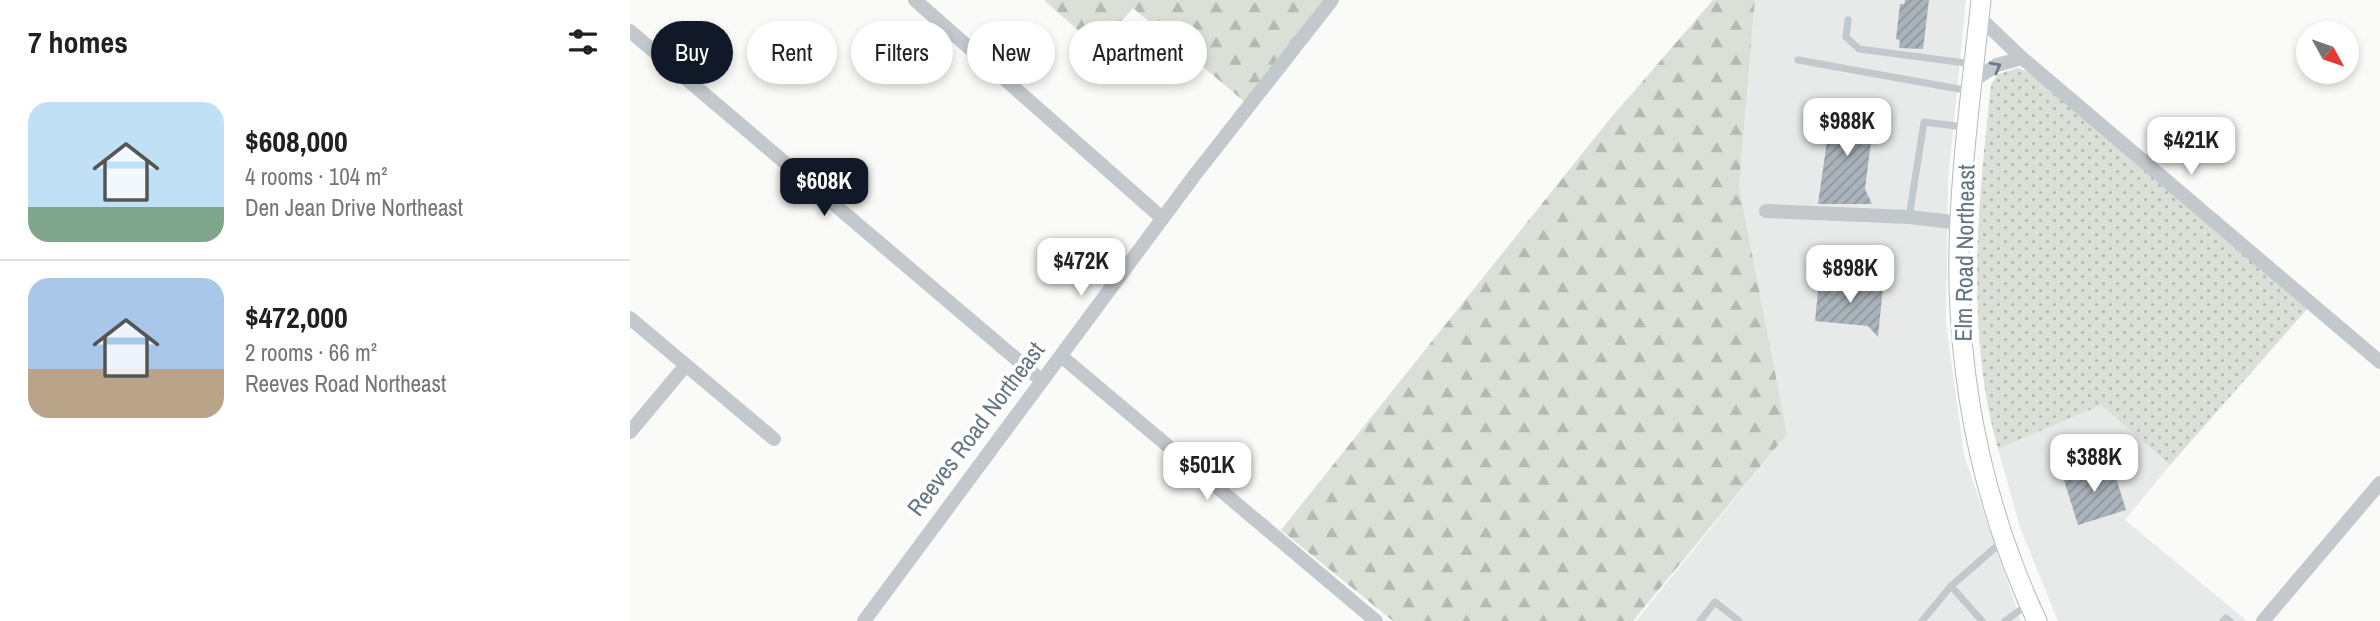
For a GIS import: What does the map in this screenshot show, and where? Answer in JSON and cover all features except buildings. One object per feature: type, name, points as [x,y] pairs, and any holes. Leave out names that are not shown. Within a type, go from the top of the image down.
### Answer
[{"type":"main road","name":"Elm Road Northeast","points":[[1980,8],[1961,223],[1961,326],[1970,408],[1988,488],[2004,540],[2033,612]]},
{"type":"street","points":[[915,0],[1162,218]]},
{"type":"street","name":"Reeves Road Northeast","points":[[864,621],[1162,218],[1332,0]]},
{"type":"street","points":[[1980,8],[2022,58],[2380,362]]},
{"type":"street","points":[[630,31],[1041,380]]},
{"type":"street","points":[[1972,79],[1997,65],[2022,58]]},
{"type":"street","points":[[1766,211],[1909,217],[1961,223]]},
{"type":"street","points":[[630,318],[774,439]]},
{"type":"street","points":[[1061,355],[1376,621]]},
{"type":"street","points":[[630,432],[686,365]]},
{"type":"street","points":[[2263,621],[2380,483]]},
{"type":"lane","points":[[1847,20],[1846,37],[1851,45],[1859,49],[1972,79]]},
{"type":"lane","points":[[1798,60],[1972,79]]},
{"type":"lane","points":[[1909,217],[1924,122],[1968,127]]},
{"type":"lane","points":[[1922,621],[1951,586],[2004,540]]},
{"type":"lane","points":[[1951,586],[1982,621]]},
{"type":"lane","points":[[1700,621],[1715,602],[1739,621]]},
{"type":"lane","points":[[2005,621],[2033,612]]},
{"type":"lane","points":[[2223,621],[2226,618],[2230,621]]},
{"type":"shaded area","points":[[1755,0],[1966,0],[1948,181],[1946,323],[1964,455],[2021,621],[1636,621],[1787,434],[1739,186]]},
{"type":"shaded area","points":[[2101,405],[2170,465],[2125,520],[2247,621],[2058,621],[2021,530],[1998,449]]},
{"type":"green space","points":[[1044,0],[1325,0],[1245,102],[1207,70],[1207,21],[1148,21],[1133,8],[1122,21],[1069,22]]},
{"type":"green space","points":[[1713,0],[1755,0],[1739,186],[1787,434],[1633,621],[1393,621],[1281,530],[1609,120]]},
{"type":"green space","points":[[2018,68],[2030,73],[2308,308],[2170,465],[2101,405],[1998,449],[1981,359],[1977,267],[1979,221],[1991,85],[1998,74]]}]
